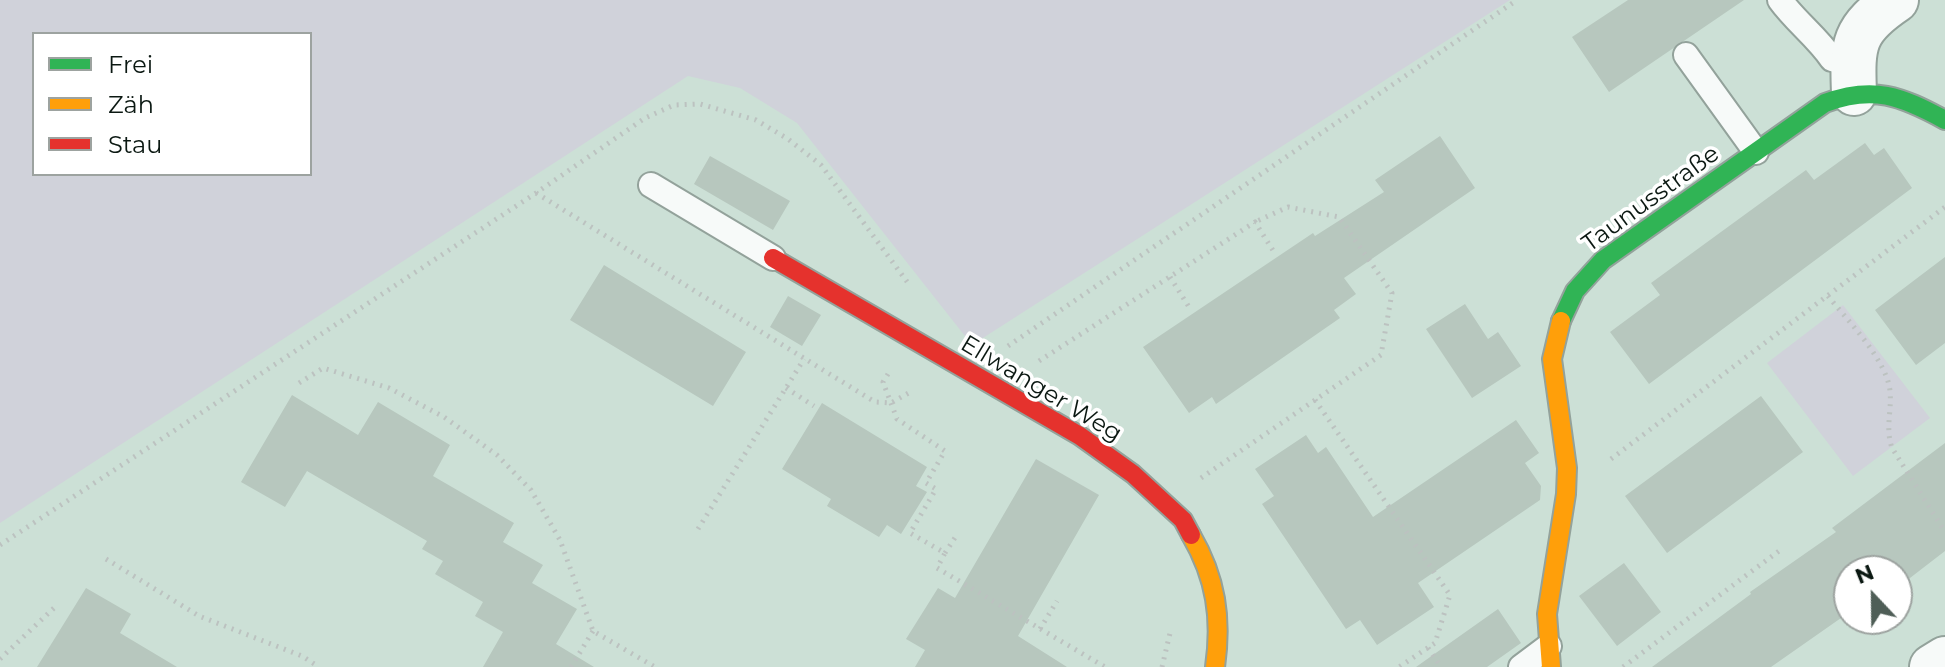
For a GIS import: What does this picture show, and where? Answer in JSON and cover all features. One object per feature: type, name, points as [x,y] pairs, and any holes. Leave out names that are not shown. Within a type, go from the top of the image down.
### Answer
[{"type":"street","points":[[1896,0],[1878,12],[1857,36],[1853,78],[1880,95],[1917,104],[1945,120]]},
{"type":"street","name":"Taunusstraße","points":[[1550,657],[1547,614],[1566,494],[1565,456],[1552,359],[1559,324],[1575,291],[1603,260],[1825,103],[1853,78]]},
{"type":"street","name":"Ellwanger Weg","points":[[773,258],[1080,436],[1133,474],[1183,520],[1202,553],[1215,589],[1219,639],[1215,667]]},
{"type":"street","points":[[1932,667],[1945,659]]},
{"type":"lane","points":[[1780,0],[1791,16],[1818,39],[1832,59],[1853,78]]},
{"type":"lane","points":[[1686,55],[1756,152]]},
{"type":"lane","points":[[651,185],[773,258]]},
{"type":"lane","points":[[1521,667],[1550,657]]},
{"type":"path","points":[[536,193],[875,402],[891,403],[964,370],[1014,341],[1517,0]]},
{"type":"path","points":[[0,545],[645,118],[674,105],[700,104],[756,120],[788,139],[821,165],[909,285]]},
{"type":"path","points":[[1013,397],[1037,363],[1255,222],[1288,207],[1339,217],[1392,293],[1381,355],[1164,503]]},
{"type":"path","points":[[1566,494],[1945,207]]},
{"type":"path","points":[[1255,222],[1274,252]]},
{"type":"path","points":[[1170,277],[1189,307]]},
{"type":"path","points":[[1828,296],[1877,359],[1887,377],[1891,393],[1887,434],[1892,448],[1945,532]]},
{"type":"path","points":[[907,337],[883,382],[897,419],[945,451],[926,483],[936,489],[910,533],[945,553]]},
{"type":"path","points":[[698,529],[804,359]]},
{"type":"path","points":[[299,383],[323,368],[389,388],[444,417],[497,455],[531,490],[560,540],[593,631],[655,667]]},
{"type":"path","points":[[786,388],[814,406]]},
{"type":"path","points":[[1315,400],[1450,595],[1435,643],[1399,667]]},
{"type":"path","points":[[958,533],[937,568],[1105,667]]},
{"type":"path","points":[[1623,667],[1783,548]]},
{"type":"path","points":[[106,559],[199,616],[302,656],[319,667]]},
{"type":"path","points":[[1040,629],[1057,601]]},
{"type":"path","points":[[0,659],[54,608]]},
{"type":"path","points":[[571,667],[593,631]]},
{"type":"path","points":[[1428,648],[1441,667]]},
{"type":"shaded area","points":[[0,0],[1510,0],[972,345],[797,123],[740,88],[688,76],[0,523]]},
{"type":"shaded area","points":[[1843,305],[1930,418],[1853,476],[1767,363]]},
{"type":"building","points":[[1628,0],[1744,0],[1609,92],[1572,37]]},
{"type":"building","points":[[1440,136],[1475,188],[1344,278],[1356,294],[1334,310],[1340,318],[1216,404],[1212,397],[1189,413],[1143,347],[1313,233],[1315,236],[1384,192],[1375,180]]},
{"type":"building","points":[[1865,143],[1874,155],[1884,148],[1912,188],[1649,384],[1610,332],[1660,295],[1651,283],[1806,170],[1814,180]]},
{"type":"building","points":[[710,156],[790,201],[773,230],[694,184]]},
{"type":"building","points":[[1945,257],[1945,343],[1916,365],[1875,310]]},
{"type":"building","points":[[604,265],[746,352],[713,406],[570,320]]},
{"type":"building","points":[[788,296],[821,315],[802,346],[770,327]]},
{"type":"building","points":[[1465,304],[1488,339],[1498,332],[1521,366],[1472,398],[1426,329]]},
{"type":"building","points":[[292,395],[358,435],[378,402],[450,445],[433,476],[514,523],[503,542],[543,565],[532,583],[577,609],[556,644],[594,667],[483,667],[503,632],[475,616],[483,602],[435,574],[443,561],[422,549],[427,541],[307,471],[285,507],[241,482]]},
{"type":"building","points":[[1761,396],[1803,452],[1667,553],[1625,496]]},
{"type":"building","points":[[822,403],[927,467],[916,486],[927,492],[901,534],[887,525],[879,537],[827,506],[831,499],[782,469]]},
{"type":"building","points":[[1516,420],[1539,453],[1525,463],[1541,486],[1540,500],[1418,583],[1434,607],[1377,645],[1360,620],[1346,629],[1262,504],[1274,496],[1255,469],[1306,435],[1318,453],[1326,447],[1373,517]]},
{"type":"building","points":[[1945,443],[1945,551],[1913,576],[1913,555],[1833,555],[1833,624],[1771,667],[1652,667],[1750,592],[1836,532],[1832,528]]},
{"type":"building","points":[[1036,459],[1099,495],[1018,636],[1067,667],[915,667],[925,650],[906,639],[938,588],[955,598]]},
{"type":"building","points":[[1624,563],[1661,612],[1617,646],[1579,596]]},
{"type":"building","points":[[86,588],[131,614],[120,633],[177,667],[37,667]]},
{"type":"building","points":[[1498,609],[1521,643],[1487,667],[1416,667]]},
{"type":"traffic: fast","points":[[1561,321],[1575,291],[1603,260],[1825,103],[1872,94],[1900,99],[1945,120]]},
{"type":"traffic: slow","points":[[1551,667],[1547,614],[1566,494],[1567,468],[1552,359],[1561,321]]},
{"type":"traffic: slow","points":[[1191,535],[1206,567],[1215,599],[1218,632],[1215,667]]},
{"type":"traffic: jam","points":[[773,258],[1080,436],[1133,474],[1183,520],[1191,535]]}]
